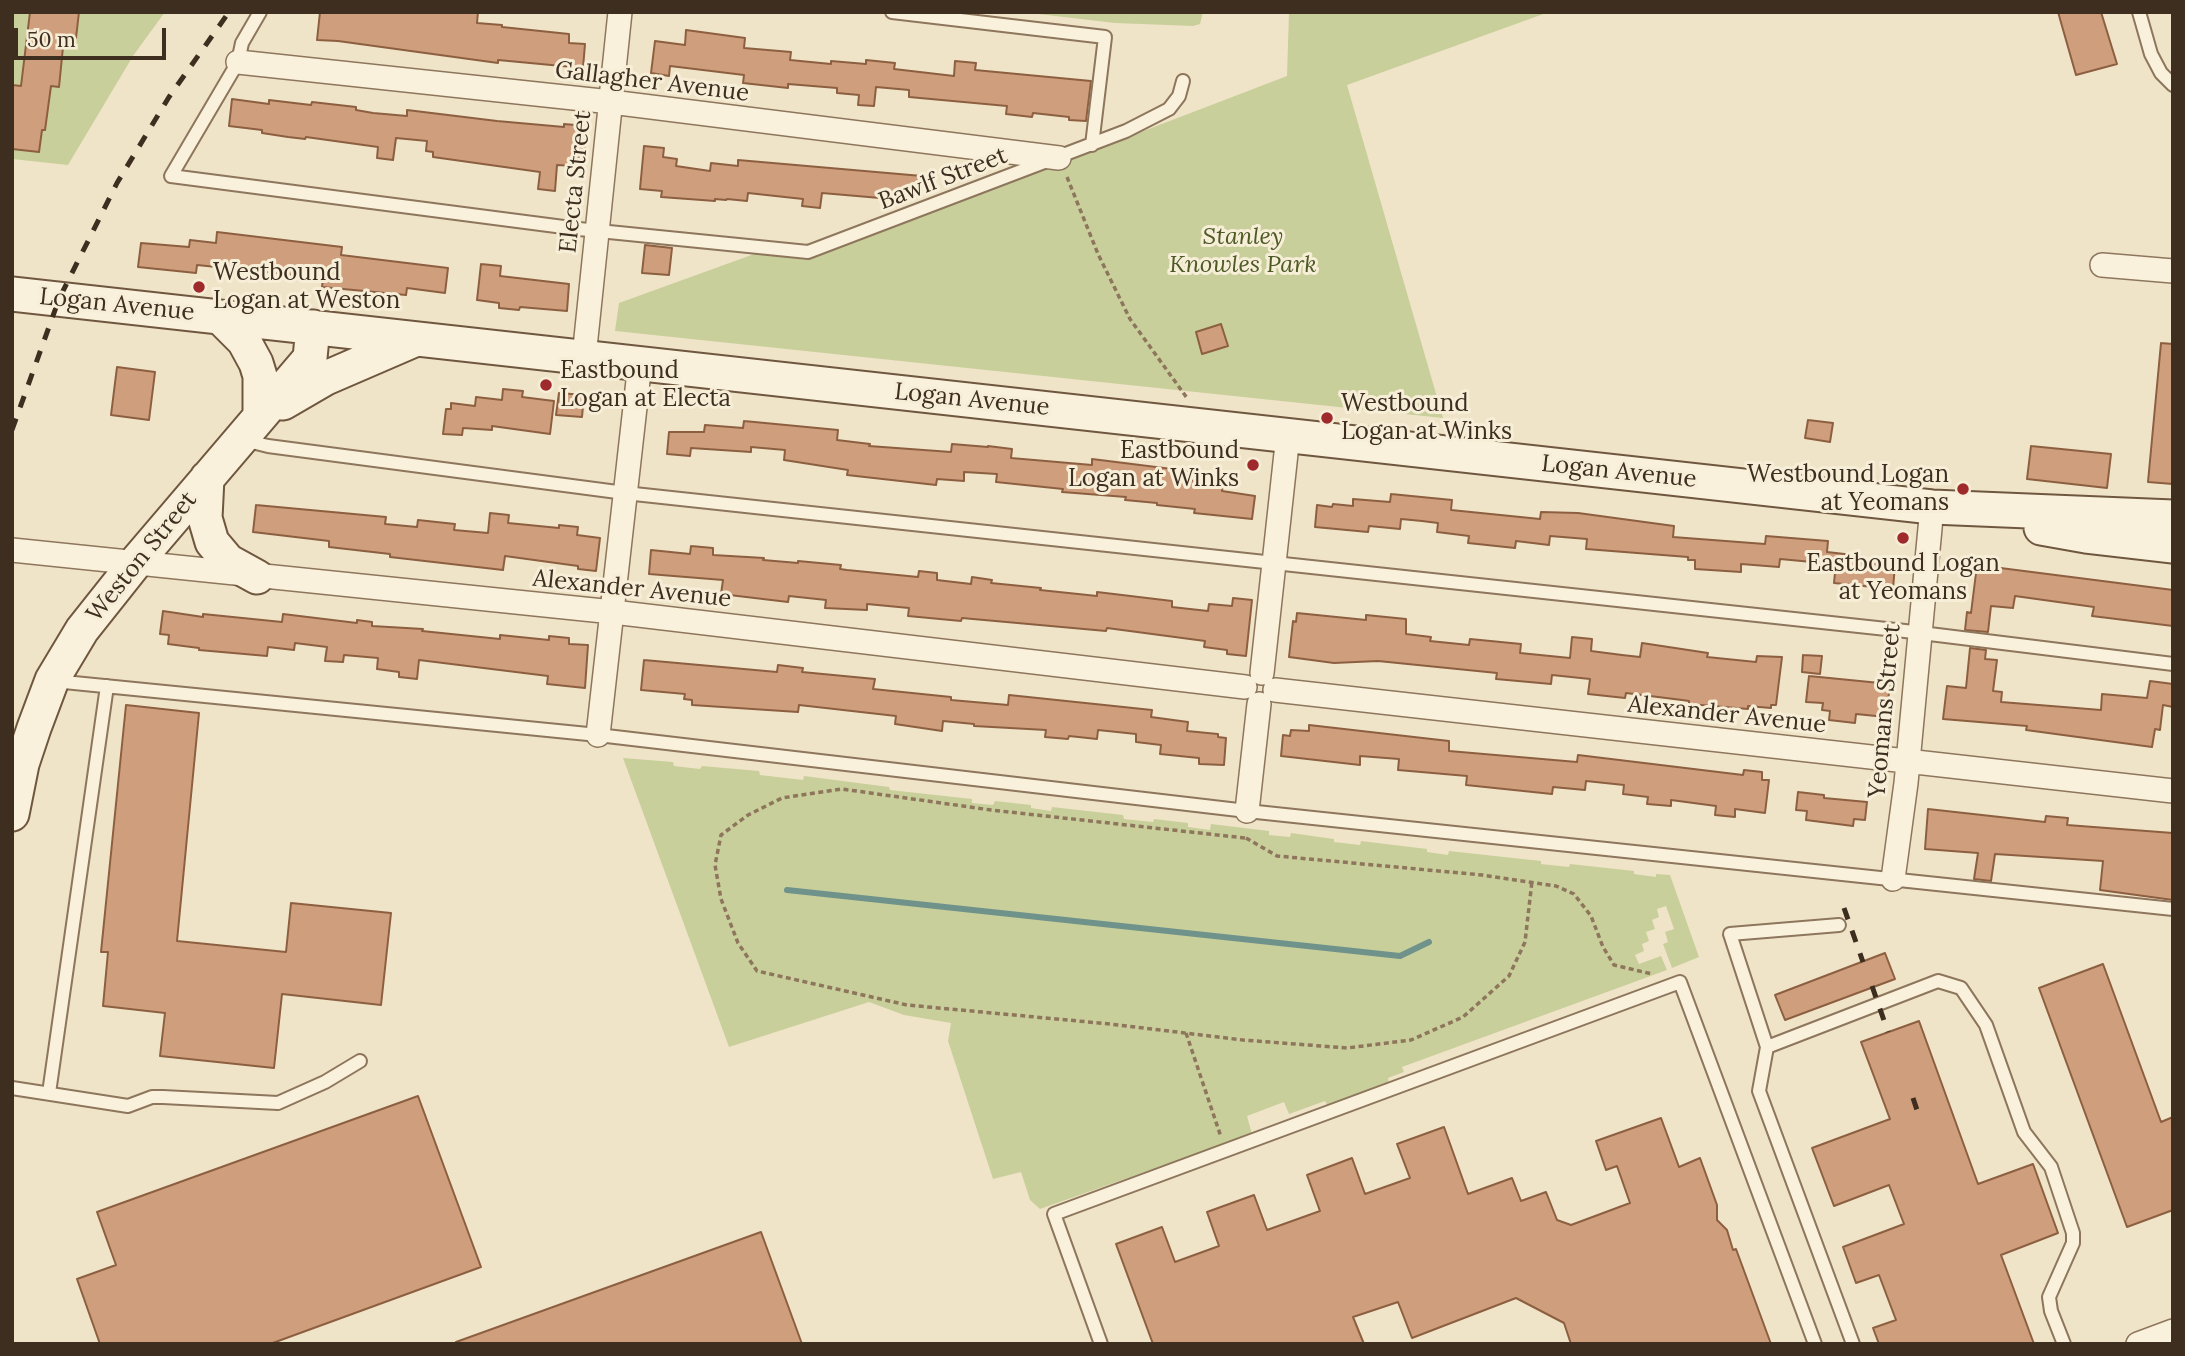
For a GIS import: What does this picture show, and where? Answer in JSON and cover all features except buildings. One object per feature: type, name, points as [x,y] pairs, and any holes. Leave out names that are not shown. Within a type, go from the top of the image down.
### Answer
[{"type":"main road","name":"Logan Avenue","points":[[12,294],[1932,507],[2173,517]]},
{"type":"main road","points":[[220,317],[244,341],[260,376],[250,428]]},
{"type":"main road","name":"Weston Street","points":[[12,814],[22,764],[52,680],[82,630],[136,562],[310,358],[313,327]]},
{"type":"main road","points":[[250,428],[326,378],[418,339]]},
{"type":"main road","points":[[207,478],[205,518],[212,542],[228,561],[257,577]]},
{"type":"main road","name":"Logan Avenue","points":[[1932,507],[2086,536],[2173,546]]},
{"type":"street","name":"Electa Street","points":[[584,357],[620,12]]},
{"type":"street","name":"Gallagher Avenue","points":[[238,62],[611,102],[1059,158]]},
{"type":"street","points":[[2102,265],[2173,271]]},
{"type":"street","points":[[598,735],[640,363]]},
{"type":"street","points":[[1247,811],[1288,435]]},
{"type":"street","name":"Yeomans Street","points":[[1893,879],[1908,762],[1932,507]]},
{"type":"street","name":"Alexander Avenue","points":[[12,550],[613,612],[2173,791]]},
{"type":"street","points":[[2138,1344],[2173,1331]]},
{"type":"lane","points":[[260,12],[242,43],[238,62],[171,176],[597,231]]},
{"type":"lane","points":[[892,12],[1105,37],[1092,145]]},
{"type":"lane","points":[[2139,12],[2151,54],[2161,73],[2173,85]]},
{"type":"lane","name":"Bawlf Street","points":[[597,231],[808,252],[1092,145],[1169,109],[1179,96],[1182,81]]},
{"type":"lane","points":[[250,428],[282,448],[625,493],[1919,633],[2173,664]]},
{"type":"lane","points":[[52,680],[598,735],[1247,811],[2173,909]]},
{"type":"lane","points":[[48,1093],[107,686]]},
{"type":"lane","points":[[1839,925],[1730,934],[1767,1047],[1759,1091],[1853,1344]]},
{"type":"lane","points":[[1767,1047],[1938,981],[1961,988],[1986,1025],[2024,1132],[2051,1167],[2073,1233],[2073,1243],[2049,1297],[2051,1311],[2064,1344]]},
{"type":"lane","points":[[1101,1344],[1054,1214],[1680,982],[1815,1344]]},
{"type":"lane","points":[[12,1088],[128,1105],[152,1097],[278,1103],[325,1082],[359,1061]]},
{"type":"path","points":[[1059,158],[1098,254],[1130,319],[1187,398]]},
{"type":"path","points":[[1532,881],[1525,942],[1509,976],[1463,1017],[1411,1040],[1347,1048],[907,1005],[757,971],[738,943],[721,899],[715,865],[721,835],[748,815],[782,798],[842,789],[991,810],[1245,838],[1277,856],[1532,881],[1556,886],[1574,894],[1591,916],[1603,947],[1614,965],[1650,974],[1667,975],[1680,982]]},
{"type":"path","points":[[1245,838],[1247,811]]},
{"type":"path","points":[[1186,1033],[1225,1150]]},
{"type":"green space","points":[[12,12],[165,12],[133,56],[68,165],[12,159]]},
{"type":"green space","points":[[1021,12],[1203,12],[1200,24],[1193,26],[1115,23]]},
{"type":"green space","name":"Stanley Knowles Park","points":[[1289,12],[1549,12],[1347,85],[1443,418],[615,331],[619,303],[757,253],[807,260],[1287,76]]},
{"type":"green space","points":[[623,758],[673,762],[674,766],[700,769],[702,766],[759,771],[760,775],[803,780],[804,776],[889,787],[890,790],[972,799],[972,803],[993,805],[995,801],[1031,805],[1031,808],[1051,811],[1052,807],[1123,815],[1124,819],[1188,823],[1188,827],[1210,830],[1211,824],[1269,831],[1269,835],[1290,837],[1291,833],[1334,839],[1334,842],[1360,845],[1361,841],[1427,849],[1427,852],[1448,855],[1449,851],[1541,861],[1541,864],[1569,867],[1570,864],[1634,871],[1634,874],[1656,877],[1656,874],[1670,875],[1699,957],[1672,968],[1663,944],[1668,942],[1665,932],[1674,929],[1666,906],[1657,909],[1659,917],[1652,920],[1655,929],[1646,932],[1649,941],[1642,944],[1644,951],[1635,955],[1639,964],[1661,956],[1667,970],[1402,1067],[1404,1072],[1388,1078],[1389,1083],[1328,1106],[1325,1101],[1289,1114],[1284,1102],[1247,1116],[1252,1134],[1040,1209],[1030,1200],[1021,1172],[993,1179],[948,1041],[951,1023],[904,1015],[869,1002],[729,1047]]},
{"type":"waterway","points":[[787,890],[1400,956],[1429,942]]},
{"type":"railway","points":[[12,430],[59,299],[117,183],[169,97],[229,12]]},
{"type":"railway","points":[[1844,908],[1863,962]]},
{"type":"railway","points":[[1872,986],[1888,1032]]},
{"type":"railway","points":[[1913,1098],[1917,1110]]},
{"type":"place","name":"Westbound Logan at Weston","points":[[199,287]]},
{"type":"place","name":"Eastbound Logan at Electa","points":[[546,385]]},
{"type":"place","name":"Westbound Logan at Winks","points":[[1327,418]]},
{"type":"place","name":"Eastbound Logan at Winks","points":[[1253,465]]},
{"type":"place","name":"Westbound Logan at Yeomans","points":[[1963,489]]},
{"type":"place","name":"Eastbound Logan at Yeomans","points":[[1903,538]]}]
